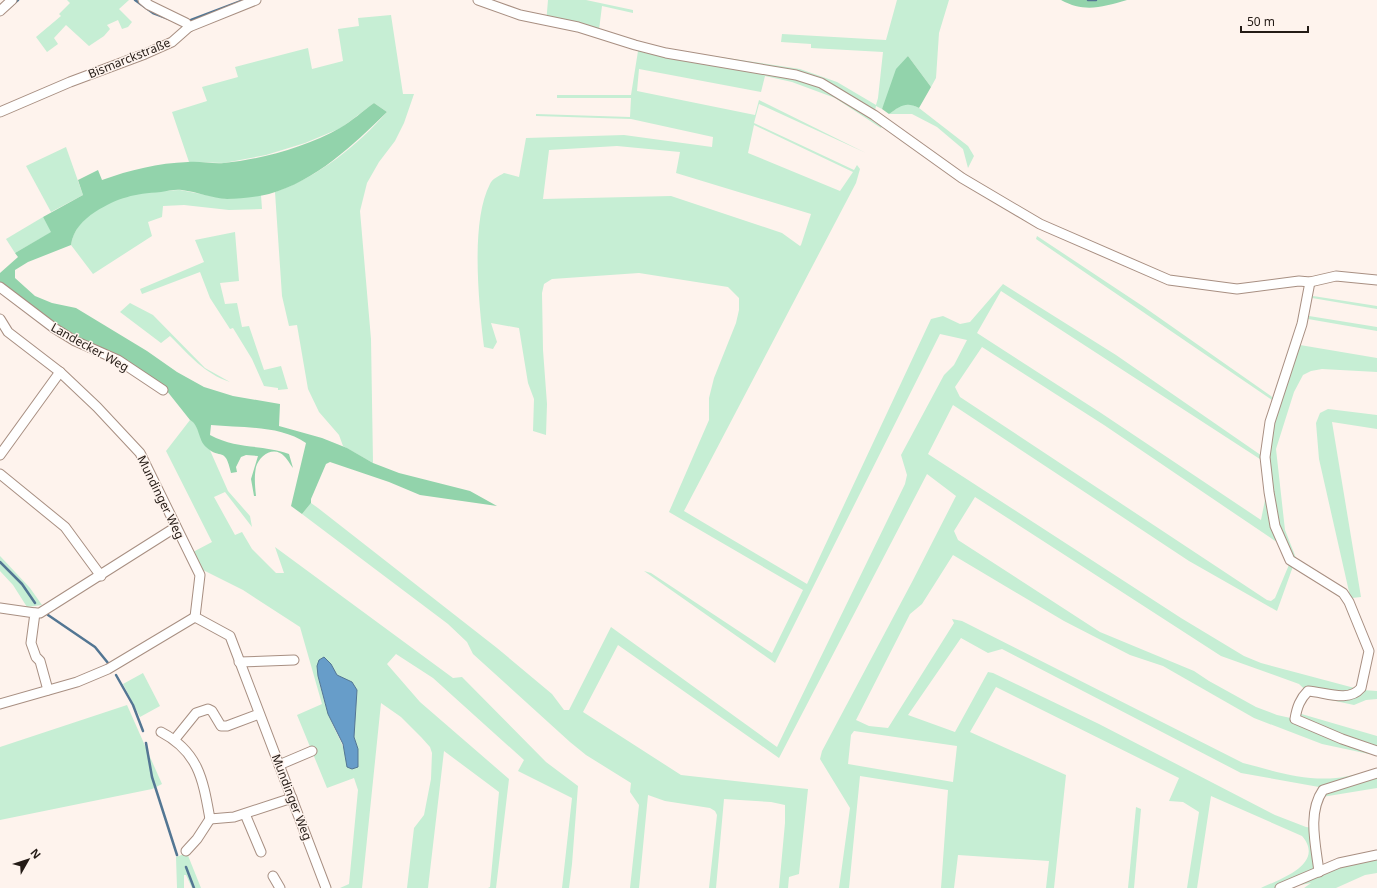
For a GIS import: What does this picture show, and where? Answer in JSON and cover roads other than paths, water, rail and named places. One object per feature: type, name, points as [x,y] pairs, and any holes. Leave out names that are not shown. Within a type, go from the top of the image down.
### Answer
[{"type":"street","points":[[0,11],[12,0]]},
{"type":"street","points":[[143,0],[149,5],[186,23],[189,27]]},
{"type":"street","name":"Bismarckstraße","points":[[0,112],[70,82],[145,54],[172,42],[189,27],[256,0]]},
{"type":"street","points":[[478,0],[520,15],[578,27],[666,53],[796,75],[821,83],[874,115],[962,178],[1040,224],[1169,280],[1237,289],[1299,281],[1310,282],[1336,276],[1377,280]]},
{"type":"street","points":[[1310,282],[1302,324],[1270,422],[1265,457],[1268,492],[1275,526],[1290,560],[1343,593],[1349,602],[1369,651],[1361,688],[1357,692],[1348,696],[1338,696],[1308,691],[1298,705],[1295,719],[1342,739],[1377,751]]},
{"type":"street","name":"Landecker Weg","points":[[0,287],[54,328],[75,341],[118,360],[163,390]]},
{"type":"street","name":"Mundinger Weg","points":[[0,319],[8,332],[60,372],[97,407],[140,453],[200,575],[195,617],[230,636],[292,798],[323,887]]},
{"type":"street","points":[[0,455],[60,372]]},
{"type":"street","points":[[0,474],[65,527],[101,576]]},
{"type":"street","points":[[0,608],[40,613],[101,576],[176,527]]},
{"type":"street","points":[[35,613],[31,643],[36,657],[40,661],[48,690]]},
{"type":"street","points":[[0,704],[77,682],[108,669],[195,617]]},
{"type":"street","points":[[239,662],[294,660]]},
{"type":"street","points":[[175,739],[196,712],[208,709],[212,711],[221,726],[227,726],[259,714]]},
{"type":"street","points":[[161,732],[175,739],[188,751],[202,777],[210,819],[197,839],[186,851]]},
{"type":"street","points":[[279,765],[312,751]]},
{"type":"street","points":[[1319,872],[1313,826],[1317,798],[1323,790],[1377,773]]},
{"type":"street","points":[[210,819],[234,817],[292,798]]},
{"type":"street","points":[[245,814],[261,852]]},
{"type":"street","points":[[1280,888],[1339,863],[1377,855]]},
{"type":"street","points":[[273,876],[280,888]]},
{"type":"water","points":[[324,657],[331,664],[337,675],[352,682],[357,690],[354,737],[358,749],[358,767],[352,769],[347,767],[343,744],[328,714],[318,676],[317,666],[319,660]]},
{"type":"waterway","points":[[5,11],[18,0]]},
{"type":"waterway","points":[[135,0],[153,13],[169,19]]},
{"type":"waterway","points":[[1088,0],[1096,0]]},
{"type":"waterway","points":[[191,20],[241,1]]},
{"type":"waterway","points":[[0,562],[22,584],[35,603]]},
{"type":"waterway","points":[[48,615],[95,647],[108,663]]},
{"type":"waterway","points":[[116,675],[133,705],[143,731]]},
{"type":"waterway","points":[[146,743],[152,777],[177,855]]},
{"type":"waterway","points":[[186,867],[194,888]]}]
